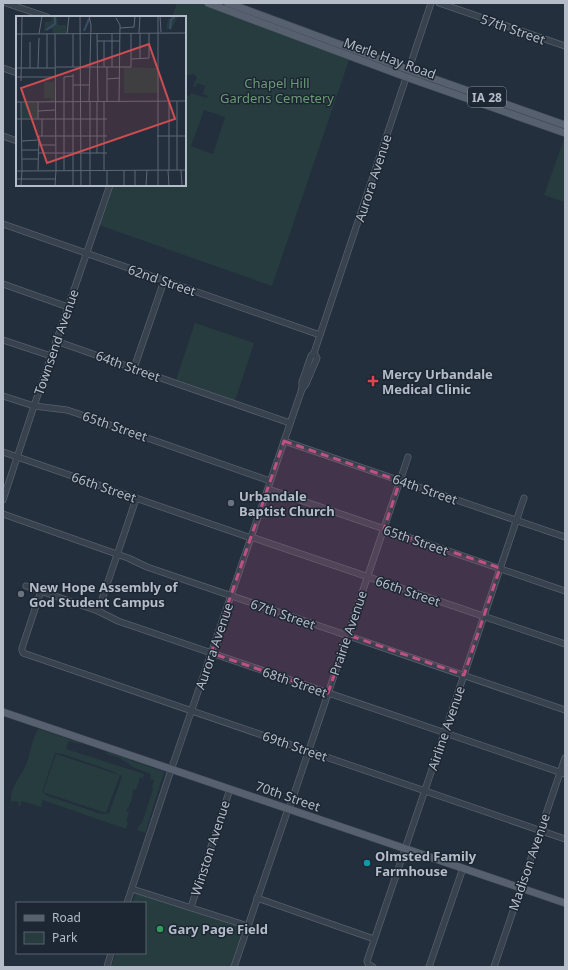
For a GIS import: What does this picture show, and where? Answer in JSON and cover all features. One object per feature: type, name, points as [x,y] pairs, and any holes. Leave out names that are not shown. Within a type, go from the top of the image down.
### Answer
[{"type":"main road","name":"Merle Hay Road","points":[[208,3],[406,77],[565,133]]},
{"type":"main road","name":"Merle Hay Road","points":[[228,3],[409,70],[565,125]]},
{"type":"main road","name":"70th Street","points":[[3,712],[565,903]]},
{"type":"street","points":[[6,3],[44,16]]},
{"type":"street","name":"Aurora Avenue","points":[[128,902],[171,769],[290,422],[302,389],[306,384],[316,358],[314,353],[431,3]]},
{"type":"street","name":"57th Street","points":[[439,3],[565,46]]},
{"type":"street","points":[[3,68],[16,73]]},
{"type":"street","points":[[3,136],[16,141]]},
{"type":"street","name":"Townsend Avenue","points":[[3,500],[110,186]]},
{"type":"street","name":"62nd Street","points":[[3,224],[320,335]]},
{"type":"street","points":[[134,368],[164,281]]},
{"type":"street","points":[[3,284],[68,307]]},
{"type":"street","points":[[3,340],[51,356]]},
{"type":"street","name":"64th Street","points":[[56,341],[290,422]]},
{"type":"street","name":"65th Street","points":[[3,396],[34,406],[76,413],[270,480]]},
{"type":"street","name":"64th Street","points":[[284,441],[565,537]]},
{"type":"street","name":"66th Street","points":[[3,452],[136,499],[565,644]]},
{"type":"street","name":"Prairie Avenue","points":[[234,967],[309,751],[408,457]]},
{"type":"street","name":"65th Street","points":[[268,489],[565,590]]},
{"type":"street","name":"Airline Avenue","points":[[373,967],[368,964],[367,961],[374,939],[524,498]]},
{"type":"street","points":[[98,611],[136,499]]},
{"type":"street","name":"67th Street","points":[[3,514],[118,554],[231,596],[565,710]]},
{"type":"street","name":"68th Street","points":[[26,586],[98,611],[118,621],[562,774]]},
{"type":"street","name":"69th Street","points":[[41,591],[22,648],[22,651],[25,653],[565,839]]},
{"type":"street","name":"Madison Avenue","points":[[494,967],[540,830],[562,774],[565,758]]},
{"type":"street","name":"Winston Avenue","points":[[191,907],[230,789]]},
{"type":"street","points":[[429,967],[463,868]]},
{"type":"street","points":[[132,888],[248,926]]},
{"type":"street","points":[[257,898],[374,939]]},
{"type":"street","points":[[107,967],[111,954]]},
{"type":"highlighted area","points":[[284,441],[400,481],[384,529],[500,568],[464,675],[348,635],[328,693],[211,653]]},
{"type":"green space","name":"Chapel Hill Gardens Cemetery","points":[[177,3],[208,3],[350,57],[272,286],[99,225],[113,186],[186,186],[186,94],[190,96],[191,93],[207,98],[208,96],[203,94],[205,86],[197,83],[196,87],[193,86],[197,77],[193,74],[187,75],[186,78],[186,16],[172,16]],"holes":[[[204,110],[225,117],[213,154],[191,146]]]},
{"type":"green space","points":[[565,137],[565,202],[544,195]]},
{"type":"green space","points":[[195,323],[254,343],[235,401],[176,380]]},
{"type":"green space","points":[[39,729],[80,743],[69,741],[66,749],[144,774],[143,778],[139,777],[136,790],[133,789],[133,795],[126,811],[129,812],[126,821],[128,822],[126,829],[43,800],[41,807],[22,801],[20,806],[18,806],[19,802],[13,801],[12,803],[11,798],[13,788],[26,765],[33,740]],"holes":[[[55,753],[63,754],[112,771],[119,775],[56,754],[43,792],[106,813],[120,775],[122,777],[109,813],[104,814],[98,813],[48,796],[42,792]]]},
{"type":"green space","points":[[107,752],[164,772],[145,833],[137,830],[142,823],[153,789],[152,787],[154,780],[150,779],[151,774],[135,768],[120,758],[107,754]]},
{"type":"green space","points":[[138,893],[243,927],[231,967],[111,967],[116,954],[146,954],[146,902],[132,902],[135,895]]},
{"type":"place","name":"Mercy Urbandale Medical Clinic","points":[[373,381]]},
{"type":"place","name":"Urbandale Baptist Church","points":[[231,503]]},
{"type":"place","name":"New Hope Assembly of God Student Campus","points":[[21,594]]},
{"type":"place","name":"Olmsted Family Farmhouse","points":[[367,863]]},
{"type":"place","name":"Gary Page Field","points":[[160,929]]}]
